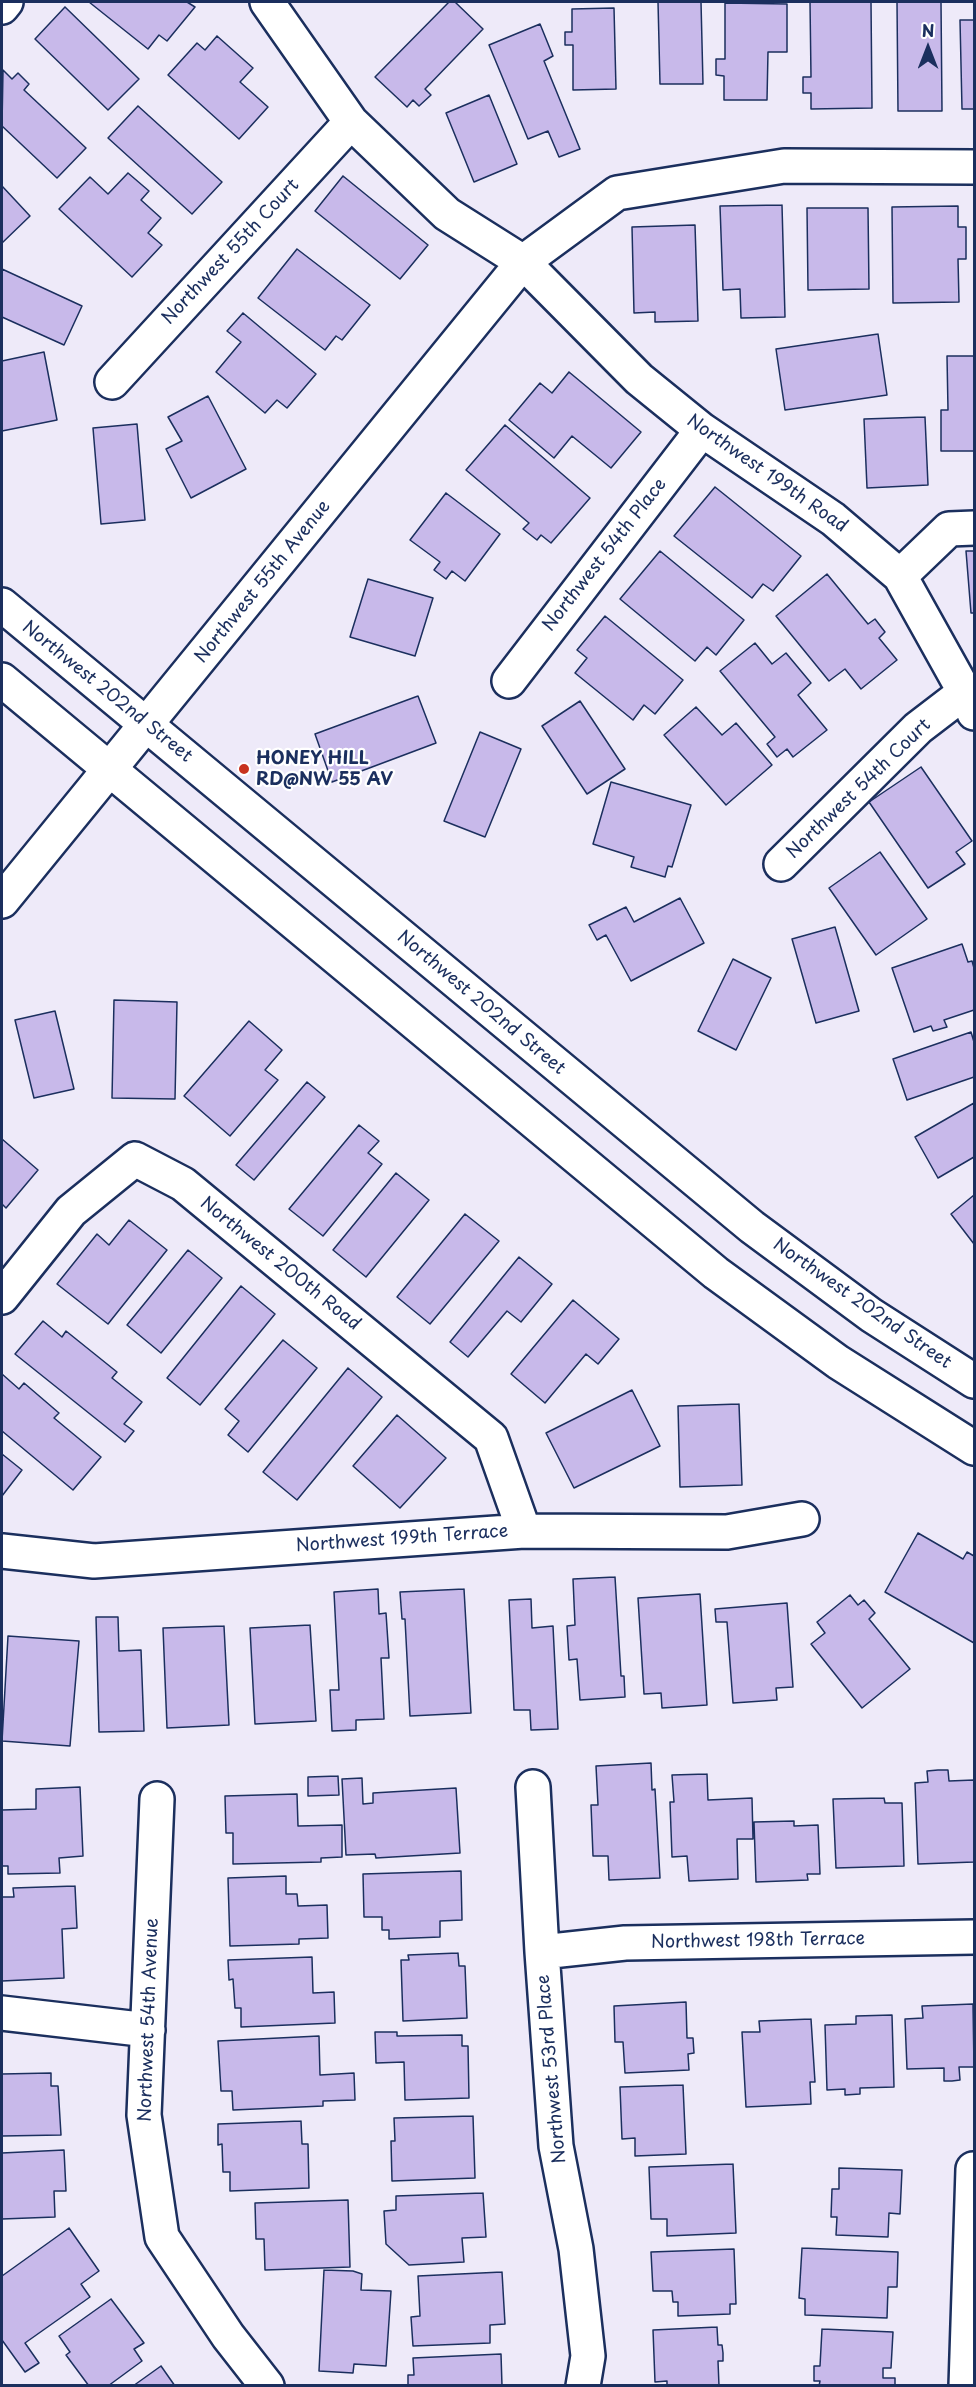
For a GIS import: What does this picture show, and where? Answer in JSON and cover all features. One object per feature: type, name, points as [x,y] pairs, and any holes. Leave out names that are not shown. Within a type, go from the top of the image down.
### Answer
[{"type":"street","points":[[2,7],[6,2]]},
{"type":"street","name":"Northwest 199th Road","points":[[267,2],[351,122],[447,214],[523,262],[639,379],[702,430],[834,519],[900,576],[970,703]]},
{"type":"street","name":"Northwest 55th Court","points":[[112,382],[351,122]]},
{"type":"street","name":"Northwest 55th Avenue","points":[[2,901],[523,262],[617,193],[784,166],[975,167]]},
{"type":"street","name":"Northwest 54th Place","points":[[509,681],[702,430]]},
{"type":"street","points":[[900,576],[950,530],[975,528]]},
{"type":"street","name":"Northwest 202nd Street","points":[[2,605],[752,1227],[871,1314],[975,1381]]},
{"type":"street","points":[[2,680],[716,1273],[838,1362],[975,1448]]},
{"type":"street","name":"Northwest 54th Court","points":[[781,864],[918,728],[970,703]]},
{"type":"street","name":"Northwest 200th Road","points":[[2,1297],[71,1211],[135,1159],[183,1184],[491,1438],[524,1531]]},
{"type":"street","name":"Northwest 199th Terrace","points":[[2,1551],[94,1561],[524,1531],[727,1532],[802,1519]]},
{"type":"street","name":"Northwest 53rd Place","points":[[533,1786],[556,2146],[576,2249],[588,2356],[583,2385]]},
{"type":"street","name":"Northwest 54th Avenue","points":[[158,1799],[144,2115],[162,2237],[228,2336],[267,2385]]},
{"type":"street","name":"Northwest 198th Terrace","points":[[542,1952],[625,1943],[975,1937]]},
{"type":"street","points":[[2,2013],[148,2030]]},
{"type":"street","points":[[966,2385],[973,2169]]},
{"type":"building","points":[[89,2],[187,2],[195,7],[167,41],[159,35],[148,49]]},
{"type":"building","points":[[449,2],[455,2],[483,29],[425,89],[431,95],[419,106],[413,100],[407,107],[375,77]]},
{"type":"building","points":[[658,2],[701,2],[703,84],[660,84]]},
{"type":"building","points":[[810,2],[871,2],[872,108],[811,109],[811,93],[803,93],[803,77],[811,77]]},
{"type":"building","points":[[897,2],[941,2],[942,111],[898,111]]},
{"type":"building","points":[[725,3],[787,4],[787,52],[768,52],[767,100],[724,100],[724,76],[716,75],[716,59],[725,59]]},
{"type":"building","points":[[65,7],[139,79],[108,110],[35,39]]},
{"type":"building","points":[[614,8],[616,89],[573,90],[573,45],[565,45],[565,32],[572,32],[572,9]]},
{"type":"building","points":[[960,20],[974,20],[974,109],[962,109]]},
{"type":"building","points":[[540,24],[553,56],[544,61],[580,149],[559,157],[548,131],[528,139],[489,45]]},
{"type":"building","points":[[217,36],[253,68],[240,82],[268,107],[239,139],[168,75],[197,43],[205,50]]},
{"type":"building","points":[[3,70],[12,79],[18,73],[29,84],[24,90],[86,148],[57,178],[2,126]]},
{"type":"building","points":[[489,95],[517,164],[474,182],[446,113]]},
{"type":"building","points":[[138,106],[222,182],[192,214],[108,138]]},
{"type":"building","points":[[128,173],[149,191],[141,200],[161,218],[148,233],[162,245],[132,277],[59,209],[90,177],[108,194]]},
{"type":"building","points":[[343,176],[428,245],[400,279],[315,211]]},
{"type":"building","points":[[2,186],[30,216],[2,243]]},
{"type":"building","points":[[782,205],[785,317],[741,318],[740,289],[723,290],[720,206]]},
{"type":"building","points":[[958,206],[958,227],[966,227],[966,259],[958,259],[959,302],[893,303],[892,207]]},
{"type":"building","points":[[807,208],[868,208],[869,289],[808,290]]},
{"type":"building","points":[[695,225],[698,321],[655,322],[655,312],[634,313],[632,227]]},
{"type":"building","points":[[297,249],[370,305],[342,340],[336,336],[325,350],[258,298]]},
{"type":"building","points":[[2,269],[82,306],[64,345],[2,317]]},
{"type":"building","points":[[243,313],[316,374],[287,408],[277,400],[265,413],[216,372],[241,342],[227,331]]},
{"type":"building","points":[[878,334],[887,395],[785,410],[776,349]]},
{"type":"building","points":[[44,352],[57,420],[2,431],[2,361]]},
{"type":"building","points":[[947,356],[974,356],[974,451],[941,451],[941,410],[948,410]]},
{"type":"building","points":[[569,372],[641,432],[611,468],[572,436],[554,458],[509,420],[540,383],[552,393]]},
{"type":"building","points":[[208,396],[246,469],[191,498],[166,449],[182,441],[168,417]]},
{"type":"building","points":[[925,417],[928,485],[867,488],[864,419]]},
{"type":"building","points":[[137,424],[145,520],[101,524],[93,428]]},
{"type":"building","points":[[505,425],[590,498],[551,543],[541,535],[537,540],[523,529],[529,523],[466,470]]},
{"type":"building","points":[[715,487],[801,556],[773,591],[763,584],[752,598],[674,536]]},
{"type":"building","points":[[446,493],[500,534],[465,581],[452,571],[446,579],[434,570],[440,562],[410,540]]},
{"type":"building","points":[[660,551],[744,620],[716,655],[707,647],[695,661],[620,599]]},
{"type":"building","points":[[966,551],[974,551],[974,613],[971,613]]},
{"type":"building","points":[[827,574],[868,624],[875,619],[885,632],[879,638],[897,660],[861,689],[845,669],[829,681],[776,616]]},
{"type":"building","points":[[368,579],[433,598],[415,656],[350,637]]},
{"type":"building","points":[[605,616],[683,680],[655,714],[644,705],[633,720],[575,673],[587,658],[577,650]]},
{"type":"building","points":[[755,643],[772,664],[786,653],[811,683],[798,695],[827,730],[793,757],[787,749],[777,757],[767,744],[775,737],[720,671]]},
{"type":"building","points":[[418,696],[436,743],[332,782],[315,734]]},
{"type":"building","points":[[580,701],[625,769],[587,794],[542,726]]},
{"type":"building","points":[[696,707],[722,735],[736,723],[772,765],[726,805],[664,735]]},
{"type":"building","points":[[480,732],[521,749],[485,837],[444,821]]},
{"type":"building","points":[[921,767],[972,841],[956,852],[965,864],[928,888],[869,802]]},
{"type":"building","points":[[611,782],[691,805],[672,867],[668,866],[665,877],[631,867],[634,857],[593,844]]},
{"type":"building","points":[[880,852],[927,919],[876,955],[829,888]]},
{"type":"building","points":[[680,898],[704,943],[631,981],[606,935],[597,940],[589,925],[626,907],[634,922]]},
{"type":"building","points":[[835,927],[859,1011],[816,1023],[792,939]]},
{"type":"building","points":[[962,944],[968,962],[972,961],[974,968],[974,1010],[944,1020],[947,1027],[933,1031],[931,1026],[914,1032],[892,968]]},
{"type":"building","points":[[733,959],[771,978],[736,1050],[698,1031]]},
{"type":"building","points":[[114,1000],[177,1002],[175,1099],[112,1098]]},
{"type":"building","points":[[55,1011],[74,1089],[34,1098],[15,1020]]},
{"type":"building","points":[[249,1021],[282,1050],[265,1070],[278,1080],[230,1136],[184,1096]]},
{"type":"building","points":[[971,1032],[974,1042],[974,1077],[907,1100],[893,1059]]},
{"type":"building","points":[[307,1082],[325,1097],[254,1180],[236,1165]]},
{"type":"building","points":[[974,1103],[974,1157],[938,1178],[915,1137]]},
{"type":"building","points":[[359,1125],[379,1141],[368,1153],[382,1164],[323,1236],[289,1209]]},
{"type":"building","points":[[2,1139],[38,1170],[6,1208],[2,1204]]},
{"type":"building","points":[[396,1173],[429,1200],[366,1277],[333,1250]]},
{"type":"building","points":[[974,1195],[974,1244],[951,1214]]},
{"type":"building","points":[[465,1214],[499,1241],[430,1324],[397,1297]]},
{"type":"building","points":[[129,1220],[167,1250],[108,1324],[57,1284],[97,1234],[109,1245]]},
{"type":"building","points":[[188,1250],[222,1278],[161,1353],[127,1325]]},
{"type":"building","points":[[519,1257],[552,1284],[521,1322],[507,1311],[468,1357],[450,1342]]},
{"type":"building","points":[[241,1286],[275,1314],[200,1405],[167,1378]]},
{"type":"building","points":[[573,1300],[619,1339],[598,1364],[586,1354],[545,1403],[511,1374]]},
{"type":"building","points":[[43,1321],[62,1337],[66,1331],[117,1372],[112,1378],[142,1402],[124,1424],[134,1431],[125,1442],[15,1354]]},
{"type":"building","points":[[283,1340],[317,1368],[248,1452],[228,1435],[239,1421],[225,1409]]},
{"type":"building","points":[[348,1368],[382,1397],[297,1500],[263,1472]]},
{"type":"building","points":[[2,1374],[19,1389],[24,1383],[59,1413],[54,1418],[101,1457],[73,1490],[2,1431]]},
{"type":"building","points":[[632,1390],[660,1446],[574,1488],[546,1433]]},
{"type":"building","points":[[739,1404],[742,1485],[680,1487],[678,1406]]},
{"type":"building","points":[[397,1415],[446,1458],[400,1508],[353,1466]]},
{"type":"building","points":[[2,1454],[22,1470],[2,1496]]},
{"type":"building","points":[[918,1533],[963,1559],[967,1552],[974,1556],[974,1643],[885,1592]]},
{"type":"building","points":[[615,1577],[621,1676],[624,1676],[625,1697],[580,1700],[577,1659],[569,1660],[567,1626],[575,1625],[573,1579]]},
{"type":"building","points":[[378,1589],[379,1614],[386,1613],[389,1658],[381,1658],[384,1719],[356,1720],[356,1730],[332,1731],[330,1690],[339,1690],[334,1592]]},
{"type":"building","points":[[464,1589],[471,1713],[410,1716],[405,1619],[402,1619],[400,1592]]},
{"type":"building","points":[[700,1594],[707,1705],[662,1708],[661,1693],[644,1694],[638,1598]]},
{"type":"building","points":[[850,1595],[858,1605],[864,1600],[875,1613],[869,1619],[910,1669],[862,1708],[811,1644],[825,1633],[817,1622]]},
{"type":"building","points":[[531,1599],[532,1628],[553,1626],[558,1729],[531,1730],[530,1710],[514,1710],[509,1600]]},
{"type":"building","points":[[787,1603],[793,1687],[776,1688],[777,1700],[733,1703],[727,1622],[716,1622],[715,1609]]},
{"type":"building","points":[[96,1617],[118,1617],[119,1651],[141,1650],[144,1731],[99,1732]]},
{"type":"building","points":[[310,1625],[316,1721],[255,1724],[250,1628]]},
{"type":"building","points":[[224,1626],[229,1725],[167,1728],[163,1628]]},
{"type":"building","points":[[8,1636],[79,1641],[70,1746],[2,1741]]},
{"type":"building","points":[[651,1763],[652,1790],[655,1789],[660,1878],[609,1880],[608,1856],[593,1856],[591,1805],[598,1805],[596,1766]]},
{"type":"building","points":[[948,1770],[949,1781],[974,1780],[974,1862],[918,1864],[915,1783],[928,1782],[927,1771]]},
{"type":"building","points":[[707,1774],[708,1800],[752,1798],[753,1839],[737,1839],[738,1879],[689,1881],[687,1856],[672,1857],[670,1802],[674,1802],[672,1775]]},
{"type":"building","points":[[338,1776],[339,1795],[308,1796],[308,1777]]},
{"type":"building","points":[[362,1778],[363,1804],[373,1803],[373,1793],[456,1788],[460,1853],[376,1858],[375,1854],[346,1855],[342,1779]]},
{"type":"building","points":[[80,1787],[83,1856],[59,1858],[60,1873],[8,1874],[8,1866],[2,1866],[2,1810],[36,1809],[36,1789]]},
{"type":"building","points":[[297,1794],[298,1826],[342,1825],[342,1857],[321,1858],[321,1862],[233,1864],[233,1833],[226,1833],[225,1796]]},
{"type":"building","points":[[884,1798],[885,1803],[902,1803],[904,1866],[836,1868],[833,1799]]},
{"type":"building","points":[[794,1821],[794,1826],[818,1825],[820,1874],[807,1874],[808,1880],[756,1882],[754,1822]]},
{"type":"building","points":[[461,1871],[462,1920],[440,1921],[440,1937],[389,1939],[389,1930],[382,1930],[382,1917],[364,1917],[363,1874]]},
{"type":"building","points":[[286,1876],[286,1894],[297,1894],[298,1906],[327,1905],[328,1938],[299,1939],[299,1944],[230,1946],[228,1878]]},
{"type":"building","points":[[75,1886],[77,1928],[62,1929],[64,1978],[2,1981],[2,1897],[14,1897],[13,1888]]},
{"type":"building","points":[[458,1953],[459,1966],[465,1966],[467,2018],[403,2021],[401,1960],[409,1960],[408,1955]]},
{"type":"building","points":[[312,1957],[313,1993],[334,1992],[335,2023],[241,2027],[241,2008],[235,2008],[233,1979],[229,1980],[228,1960]]},
{"type":"building","points":[[686,2002],[687,2038],[693,2038],[694,2053],[688,2054],[689,2070],[625,2073],[623,2042],[615,2042],[614,2006]]},
{"type":"building","points":[[973,2004],[974,2067],[959,2067],[960,2080],[952,2081],[944,2081],[944,2068],[907,2069],[905,2019],[923,2018],[922,2006]]},
{"type":"building","points":[[892,2015],[894,2087],[860,2088],[860,2094],[845,2095],[845,2089],[827,2090],[825,2025],[856,2024],[856,2016]]},
{"type":"building","points":[[811,2019],[815,2082],[810,2082],[811,2104],[746,2107],[742,2032],[760,2032],[759,2021]]},
{"type":"building","points":[[375,2032],[397,2032],[397,2036],[462,2035],[462,2046],[468,2046],[469,2098],[405,2100],[404,2062],[376,2063]]},
{"type":"building","points":[[319,2036],[320,2075],[354,2073],[355,2100],[323,2101],[323,2106],[233,2110],[232,2091],[221,2091],[218,2041]]},
{"type":"building","points":[[51,2073],[51,2086],[58,2086],[61,2135],[2,2136],[2,2074]]},
{"type":"building","points":[[683,2085],[686,2154],[635,2156],[635,2138],[622,2139],[620,2087]]},
{"type":"building","points":[[473,2116],[475,2178],[392,2181],[391,2141],[395,2141],[394,2118]]},
{"type":"building","points":[[301,2121],[302,2144],[308,2144],[309,2188],[230,2191],[230,2172],[223,2172],[222,2144],[218,2145],[218,2124]]},
{"type":"building","points":[[64,2150],[66,2191],[54,2191],[55,2217],[2,2219],[2,2153]]},
{"type":"building","points":[[733,2164],[736,2233],[667,2236],[667,2219],[651,2219],[649,2167]]},
{"type":"building","points":[[839,2168],[902,2170],[900,2214],[889,2213],[888,2237],[836,2235],[837,2217],[831,2217],[832,2189],[839,2189]]},
{"type":"building","points":[[483,2193],[486,2237],[462,2238],[464,2262],[409,2265],[386,2244],[384,2211],[396,2210],[396,2196]]},
{"type":"building","points":[[348,2200],[350,2267],[265,2270],[264,2239],[256,2239],[255,2203]]},
{"type":"building","points":[[69,2228],[99,2271],[81,2284],[90,2297],[25,2343],[39,2363],[25,2372],[2,2340],[2,2276]]},
{"type":"building","points":[[802,2248],[898,2252],[897,2287],[888,2287],[887,2318],[805,2315],[805,2299],[799,2298]]},
{"type":"building","points":[[734,2249],[736,2304],[730,2304],[730,2314],[678,2316],[678,2302],[673,2302],[672,2291],[653,2291],[651,2252]]},
{"type":"building","points":[[324,2270],[353,2271],[362,2274],[361,2290],[391,2291],[386,2366],[354,2364],[353,2373],[319,2371]]},
{"type":"building","points":[[502,2272],[505,2324],[490,2325],[490,2343],[413,2346],[411,2317],[420,2316],[418,2276]]},
{"type":"building","points":[[111,2299],[144,2343],[134,2349],[142,2361],[108,2386],[89,2386],[66,2355],[70,2352],[59,2336]]},
{"type":"building","points":[[717,2327],[718,2345],[722,2345],[723,2353],[723,2361],[718,2361],[719,2386],[667,2386],[667,2381],[655,2382],[653,2330]]},
{"type":"building","points":[[822,2329],[893,2332],[891,2368],[883,2368],[883,2378],[895,2378],[895,2386],[819,2386],[820,2381],[814,2381],[814,2366],[820,2366]]},
{"type":"building","points":[[501,2354],[502,2386],[408,2386],[408,2375],[414,2375],[413,2358]]},
{"type":"building","points":[[161,2366],[175,2386],[133,2386]]},
{"type":"place","name":"HONEY HILL RD@NW 55 AV","points":[[244,769]]}]
